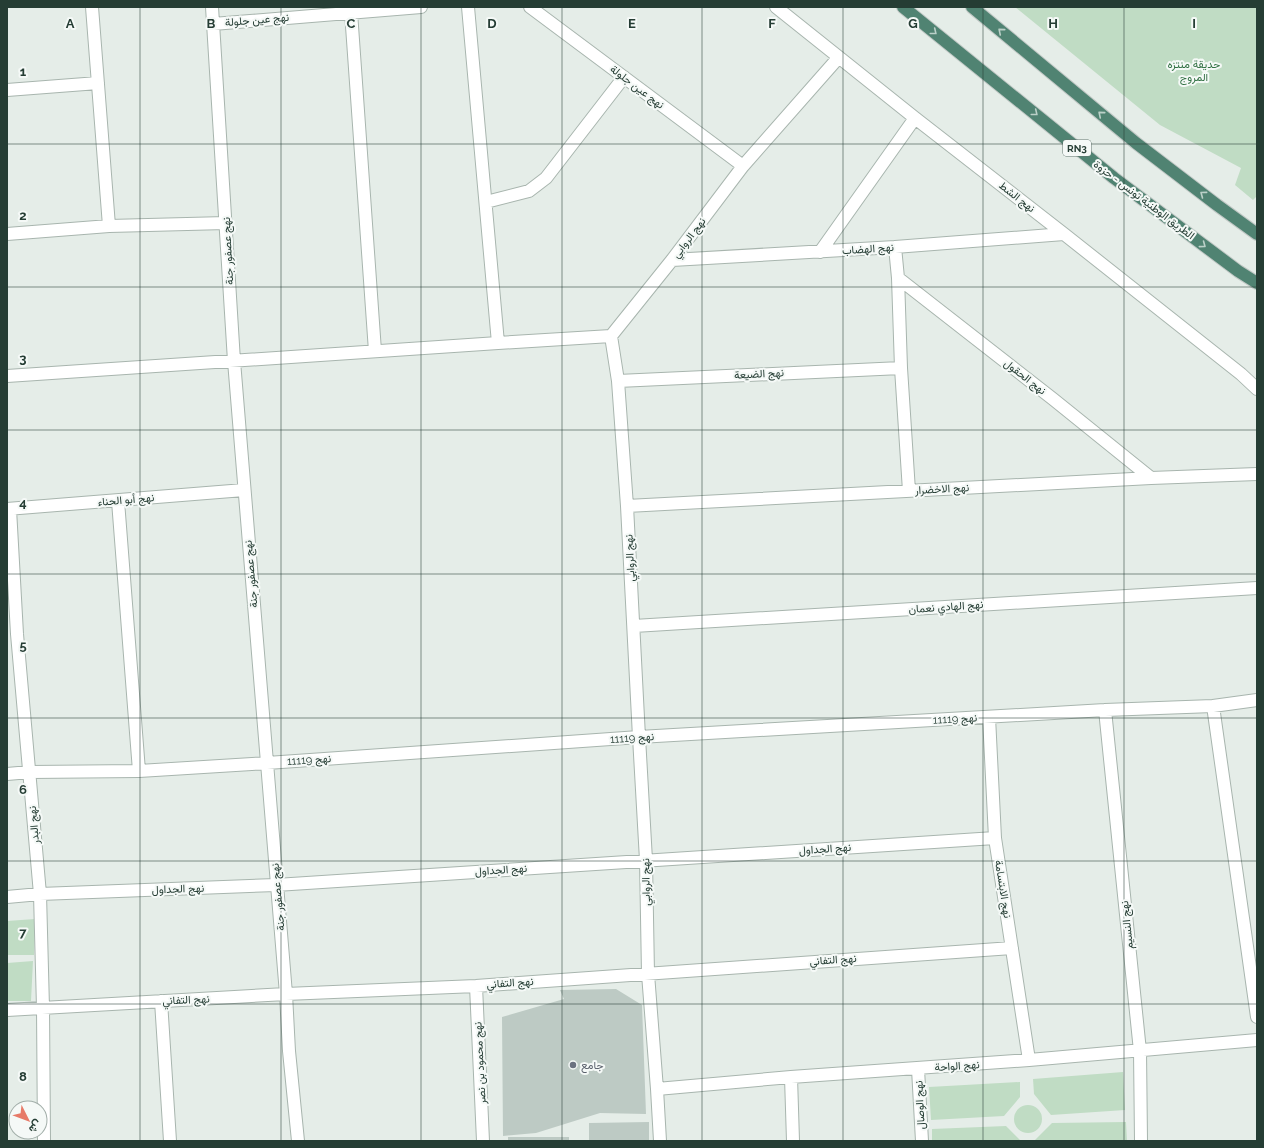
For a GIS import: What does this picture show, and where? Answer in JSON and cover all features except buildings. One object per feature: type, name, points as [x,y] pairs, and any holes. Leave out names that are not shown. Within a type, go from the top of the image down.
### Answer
[{"type":"highway","name":"الطريق الوطنية تونس - حزوة","points":[[903,7],[1114,178],[1238,271],[1257,283]]},
{"type":"highway","points":[[972,7],[1136,143],[1257,234]]},
{"type":"street","points":[[92,7],[109,226]]},
{"type":"street","name":"نهج عصفور جنة","points":[[212,7],[234,361],[286,994],[289,1051],[298,1141]]},
{"type":"street","name":"نهج عين جلولة","points":[[213,24],[421,7]]},
{"type":"street","points":[[468,7],[498,343]]},
{"type":"street","name":"نهج عين جلولة","points":[[530,7],[743,166]]},
{"type":"street","name":"نهج الشط","points":[[776,7],[1257,388]]},
{"type":"street","points":[[352,12],[375,351]]},
{"type":"street","name":"نهج الروابي","points":[[660,1141],[648,974],[646,860],[627,506],[618,381],[611,336],[672,260],[743,166],[839,57]]},
{"type":"street","points":[[486,202],[529,191],[546,178],[624,77]]},
{"type":"street","points":[[7,90],[98,83]]},
{"type":"street","points":[[820,252],[915,118]]},
{"type":"street","points":[[7,234],[109,226],[226,223]]},
{"type":"street","name":"نهج الهضاب","points":[[672,260],[820,252],[1064,234]]},
{"type":"street","points":[[895,247],[898,278],[901,368],[910,491]]},
{"type":"street","name":"نهج الحقول","points":[[898,278],[1054,399],[1152,478]]},
{"type":"street","points":[[7,376],[611,336]]},
{"type":"street","name":"نهج الضيعة","points":[[618,381],[901,368]]},
{"type":"street","name":"نهج الاخضرار","points":[[627,506],[1152,478],[1257,474]]},
{"type":"street","name":"نهج أبو الحناء","points":[[9,509],[244,490]]},
{"type":"street","points":[[118,501],[140,770]]},
{"type":"street","name":"نهج البدر","points":[[9,509],[12,635],[30,772],[40,894],[44,1141]]},
{"type":"street","name":"نهج الهادي نعمان","points":[[634,626],[1257,588]]},
{"type":"street","name":"نهج 11119","points":[[7,774],[30,772],[140,770],[267,763],[639,738],[1105,710],[1213,706],[1257,700]]},
{"type":"street","points":[[1213,706],[1257,1017]]},
{"type":"street","name":"نهج النسيم","points":[[1105,710],[1140,1050],[1141,1141]]},
{"type":"street","name":"نهج الابتسامة","points":[[989,718],[995,838],[1029,1060]]},
{"type":"street","name":"نهج الجداول","points":[[7,897],[40,894],[276,885],[995,838]]},
{"type":"street","name":"نهج التفاني","points":[[7,1010],[286,994],[476,986],[1012,948]]},
{"type":"street","name":"نهج محمود بن نصر","points":[[476,986],[483,1141]]},
{"type":"street","points":[[161,1001],[170,1141]]},
{"type":"street","name":"نهج الواحة","points":[[657,1088],[791,1077],[918,1069],[1257,1040]]},
{"type":"street","name":"نهج الوصال","points":[[918,1069],[922,1141]]},
{"type":"street","points":[[791,1077],[794,1141]]},
{"type":"green space","name":"حديقة منتزه المروج","points":[[1015,7],[1257,7],[1257,196],[1253,200],[1235,185],[1241,168],[1160,125]]},
{"type":"green space","points":[[35,919],[34,955],[7,955],[7,921]]},
{"type":"green space","points":[[33,961],[31,1001],[7,1001],[7,963]]},
{"type":"green space","points":[[1123,1072],[1125,1110],[1051,1115],[1034,1094],[1033,1079]]},
{"type":"green space","points":[[1020,1082],[1020,1097],[1004,1116],[931,1120],[929,1087]]},
{"type":"green space","points":[[1028,1105],[1034,1106],[1038,1109],[1041,1113],[1041,1125],[1038,1129],[1034,1132],[1028,1133],[1022,1132],[1018,1129],[1015,1125],[1014,1119],[1015,1113],[1018,1109],[1022,1106]]},
{"type":"green space","points":[[1126,1122],[1127,1141],[1034,1141],[1052,1123]]},
{"type":"green space","points":[[1006,1126],[1021,1141],[932,1141],[932,1129]]},
{"type":"place","name":"جامع","points":[[573,1065]]}]
